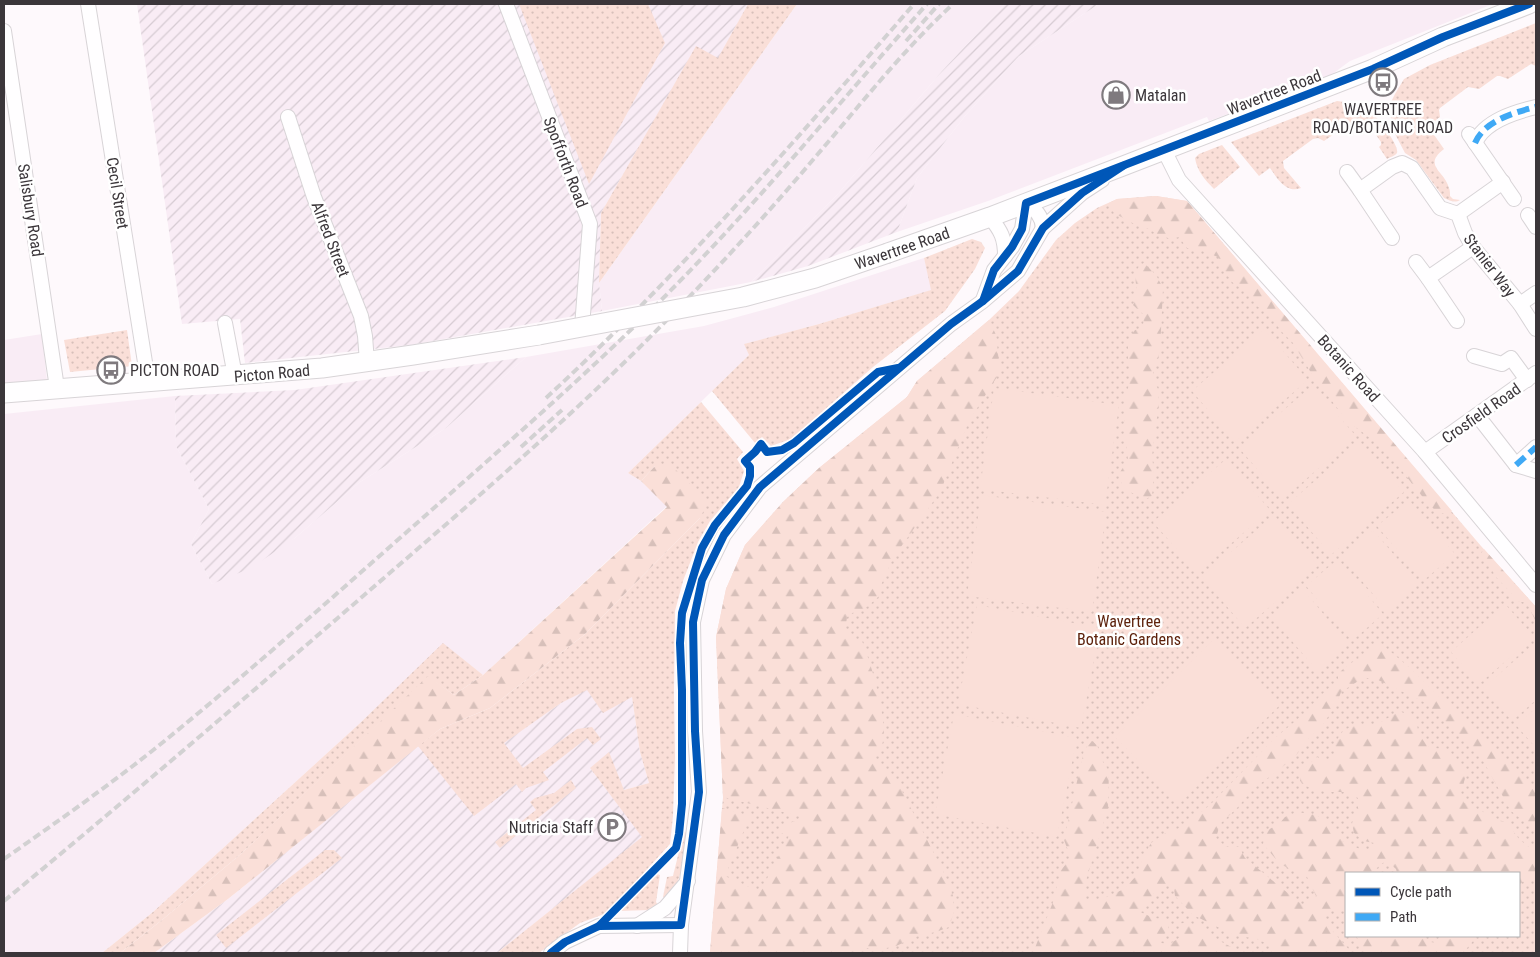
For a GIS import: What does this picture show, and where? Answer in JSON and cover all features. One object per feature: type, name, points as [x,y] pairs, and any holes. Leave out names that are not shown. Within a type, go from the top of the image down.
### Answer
[{"type":"main road","name":"Wavertree Road","points":[[539,335],[743,297],[815,278],[990,217],[1123,166],[1373,69],[1529,4]]},
{"type":"main road","name":"Picton Road","points":[[4,393],[322,368],[539,335]]},
{"type":"street","name":"Cecil Street","points":[[88,4],[148,381]]},
{"type":"street","name":"Spofforth Road","points":[[506,4],[590,224],[582,327]]},
{"type":"street","name":"Salisbury Road","points":[[4,31],[57,388]]},
{"type":"street","points":[[1514,198],[1472,138],[1501,118],[1515,112],[1536,107]]},
{"type":"street","name":"Alfred Street","points":[[288,117],[314,197],[361,316],[366,336],[367,362]]},
{"type":"street","name":"Botanic Road","points":[[1164,150],[1179,180],[1425,452],[1536,585]]},
{"type":"street","name":"Stanier Way","points":[[1360,190],[1392,167],[1402,163],[1412,168],[1440,208],[1458,214],[1473,247],[1520,304],[1536,329]]},
{"type":"street","points":[[680,953],[699,792],[695,732],[693,622],[702,580],[724,535],[760,487],[950,324],[983,301],[1018,271],[1043,228],[1082,194],[1123,166]]},
{"type":"street","points":[[1347,172],[1392,238]]},
{"type":"street","points":[[1458,214],[1503,182]]},
{"type":"street","points":[[983,301],[994,270],[1022,229],[1026,203],[1038,212],[1043,228]]},
{"type":"street","points":[[990,217],[1000,230],[1005,241],[1005,256]]},
{"type":"street","points":[[1428,278],[1473,247]]},
{"type":"street","points":[[1416,262],[1457,321]]},
{"type":"street","points":[[1520,304],[1536,293]]},
{"type":"street","points":[[225,323],[235,376]]},
{"type":"street","points":[[1474,356],[1502,364],[1512,358],[1532,376]]},
{"type":"street","name":"Crosfield Road","points":[[1425,452],[1532,376]]},
{"type":"street","points":[[1477,415],[1516,465],[1536,471]]},
{"type":"street","points":[[1516,465],[1536,447]]},
{"type":"street","points":[[636,926],[665,908],[688,881]]},
{"type":"street","points":[[551,953],[565,942],[599,926],[682,925]]},
{"type":"shaded area","points":[[137,4],[748,4],[718,59],[696,47],[601,213],[599,283],[602,311],[410,345],[245,363],[240,319],[182,324]]},
{"type":"shaded area","points":[[797,4],[1005,4],[942,71],[837,195],[751,282],[602,311],[599,283]]},
{"type":"shaded area","points":[[1005,4],[1099,4],[1019,56],[965,116],[917,178],[897,232],[808,266],[751,282],[837,195],[942,71]]},
{"type":"shaded area","points":[[1099,4],[1493,4],[1350,61],[1331,75],[1209,121],[1207,117],[988,201],[897,232],[917,178],[965,116],[1019,56]]},
{"type":"shaded area","points":[[924,258],[932,290],[745,344],[749,355],[628,473],[641,481],[667,506],[483,675],[443,644],[359,724],[153,912],[102,953],[4,953],[4,414],[175,396],[176,446],[209,509],[191,544],[212,584],[295,538],[360,482],[446,428],[526,357],[704,326],[774,307]]},
{"type":"shaded area","points":[[42,334],[47,381],[4,386],[4,340]]},
{"type":"shaded area","points":[[526,357],[446,428],[360,482],[295,538],[251,568],[212,584],[191,544],[209,509],[176,446],[175,396],[295,390]]},
{"type":"shaded area","points":[[587,689],[632,697],[640,752],[649,783],[624,790],[590,768],[643,837],[497,953],[154,953],[228,899],[418,746],[503,743],[561,703]]},
{"type":"green space","points":[[519,4],[648,4],[665,43],[589,184]]},
{"type":"green space","points":[[748,4],[797,4],[599,283],[601,213],[696,46],[718,58]]},
{"type":"green space","points":[[1536,23],[1536,66],[1531,64],[1508,79],[1497,76],[1479,89],[1468,87],[1440,108],[1440,117],[1431,124],[1432,132],[1444,149],[1435,160],[1435,164],[1447,182],[1450,196],[1453,199],[1460,200],[1452,201],[1444,198],[1416,160],[1405,153],[1394,132],[1390,114],[1391,102],[1395,94],[1404,79],[1430,65]]},
{"type":"green space","points":[[1337,101],[1353,103],[1367,108],[1395,143],[1397,153],[1387,159],[1379,147],[1381,142],[1369,125],[1364,123],[1355,128],[1347,125],[1324,141],[1318,138],[1313,139],[1283,161],[1284,168],[1301,188],[1291,189],[1282,184],[1270,168],[1259,176],[1231,142]]},
{"type":"green space","points":[[1222,145],[1240,167],[1214,189],[1202,175],[1195,158],[1199,154]]},
{"type":"green space","name":"Wavertree Botanic Gardens","points":[[1156,196],[1187,201],[1481,546],[1536,607],[1536,953],[710,953],[723,797],[716,637],[726,589],[745,545],[783,502],[819,468],[907,397],[917,381],[989,320],[1019,291],[1056,240],[1075,223],[1097,208],[1117,199]]},
{"type":"green space","points":[[1156,196],[1187,201],[1452,511],[1440,514],[1429,505],[1391,457],[1373,440],[1347,421],[1313,376],[1293,343],[1281,331],[1271,316],[1257,306],[1247,292],[1232,282],[1218,257],[1200,250],[1187,248],[1179,237],[1171,239],[1138,226],[1114,213],[1109,203],[1117,199]]},
{"type":"green space","points":[[972,239],[981,242],[985,248],[975,269],[945,311],[873,367],[791,439],[771,446],[762,437],[755,443],[712,391],[749,355],[744,344],[819,324],[931,290],[924,258]]},
{"type":"green space","points":[[1144,263],[1156,275],[1163,288],[1160,351],[1152,377],[1158,389],[1159,402],[1152,456],[1154,473],[1152,496],[1146,499],[1123,489],[1119,474],[1128,459],[1124,427],[1126,395],[1131,378],[1128,341],[1135,330],[1143,328],[1144,315],[1133,305],[1137,292],[1137,270]]},
{"type":"green space","points":[[989,320],[996,335],[1000,372],[969,421],[940,492],[893,558],[878,597],[868,606],[847,617],[845,631],[854,640],[862,641],[877,690],[884,730],[882,744],[874,757],[879,766],[899,785],[944,873],[953,896],[954,912],[949,927],[920,935],[894,947],[878,949],[868,948],[841,953],[710,953],[722,808],[750,816],[725,876],[760,892],[789,836],[781,833],[781,826],[795,821],[806,814],[795,815],[723,797],[716,637],[726,589],[745,545],[783,502],[819,468],[907,397],[917,381]]},
{"type":"green space","points":[[1264,329],[1308,380],[1235,442],[1192,391]]},
{"type":"green space","points":[[127,330],[132,366],[70,372],[64,340]]},
{"type":"green space","points":[[1312,386],[1356,436],[1283,499],[1239,448]]},
{"type":"green space","points":[[994,388],[1119,405],[1105,505],[980,489]]},
{"type":"green space","points":[[701,402],[743,452],[737,459],[744,471],[739,487],[710,521],[698,542],[683,581],[675,611],[675,757],[670,844],[607,913],[580,923],[539,953],[497,953],[642,837],[590,768],[609,752],[624,790],[649,783],[640,752],[632,697],[603,713],[587,690],[561,703],[504,743],[523,768],[577,729],[592,727],[601,739],[593,745],[587,738],[543,772],[549,780],[526,788],[522,792],[516,784],[474,816],[418,746],[440,729],[490,708],[584,635],[700,518],[655,466],[641,481],[628,473]]},
{"type":"green space","points":[[1360,442],[1404,492],[1331,555],[1288,504]]},
{"type":"green space","points":[[1226,459],[1270,510],[1197,573],[1153,522]]},
{"type":"green space","points":[[670,464],[708,502],[700,518],[584,635],[490,708],[440,729],[228,899],[154,953],[120,953],[242,853],[428,676],[454,695],[483,675],[667,507],[641,481],[655,466]]},
{"type":"green space","points":[[981,495],[1106,512],[1092,612],[967,596]]},
{"type":"green space","points":[[1409,500],[1455,554],[1423,581],[1377,526]]},
{"type":"green space","points":[[1274,515],[1318,566],[1245,628],[1202,577]]},
{"type":"green space","points":[[1373,530],[1419,584],[1387,611],[1341,556]]},
{"type":"green space","points":[[1484,549],[1536,607],[1536,622],[1527,603],[1517,601],[1495,576],[1489,563],[1483,560],[1480,555]]},
{"type":"green space","points":[[1338,559],[1383,614],[1352,641],[1306,586]]},
{"type":"green space","points":[[1303,589],[1348,644],[1317,671],[1271,616]]},
{"type":"green space","points":[[1505,604],[1534,637],[1479,684],[1451,652]]},
{"type":"green space","points":[[977,605],[1100,628],[1081,728],[958,704]]},
{"type":"green space","points":[[1215,638],[1281,704],[1180,803],[1115,737]]},
{"type":"green space","points":[[1379,642],[1410,668],[1536,792],[1536,826],[1525,822],[1511,811],[1482,759],[1426,703],[1374,678],[1363,678],[1341,692],[1337,703],[1322,726],[1309,738],[1297,754],[1253,789],[1220,824],[1216,838],[1226,847],[1239,847],[1245,858],[1305,907],[1316,896],[1307,877],[1280,864],[1263,844],[1266,831],[1279,824],[1285,817],[1297,812],[1316,815],[1335,828],[1342,841],[1364,851],[1374,850],[1374,843],[1364,841],[1354,833],[1352,823],[1358,811],[1358,798],[1344,792],[1326,792],[1308,787],[1300,781],[1301,771],[1317,757],[1327,762],[1334,759],[1334,744],[1343,731],[1356,724],[1374,726],[1400,711],[1416,720],[1419,735],[1429,747],[1449,752],[1456,758],[1466,775],[1461,792],[1463,802],[1508,824],[1519,839],[1536,853],[1536,876],[1520,884],[1520,872],[1397,872],[1387,861],[1373,872],[1345,872],[1345,910],[1327,911],[1323,920],[1352,953],[1271,953],[1270,945],[1257,939],[1234,935],[1193,915],[1175,896],[1174,888],[1168,885],[1155,891],[1146,907],[1140,912],[1162,919],[1168,925],[1169,931],[1161,936],[1159,942],[1168,945],[1179,938],[1180,924],[1186,922],[1204,927],[1218,940],[1237,950],[1252,951],[1254,953],[1033,953],[1053,902],[1061,870],[1071,858],[1064,840],[1084,750],[1092,741],[1097,745],[1103,762],[1109,771],[1108,808],[1084,887],[1085,900],[1100,900],[1124,889],[1138,874],[1142,859],[1151,843],[1164,834],[1182,827],[1210,805],[1275,738],[1305,713],[1338,680],[1338,675]]},
{"type":"green space","points":[[1536,642],[1536,700],[1512,721],[1483,688]]},
{"type":"green space","points":[[443,643],[483,675],[454,695],[428,677],[242,853],[120,953],[102,953],[153,912],[359,724]]},
{"type":"green space","points":[[1536,708],[1536,748],[1516,725]]},
{"type":"green space","points":[[954,714],[1077,738],[1057,837],[935,814]]},
{"type":"green space","points":[[571,780],[576,788],[500,848],[495,842],[536,810],[530,802],[535,798],[554,793]]},
{"type":"green space","points":[[684,831],[687,834],[681,869],[676,885],[667,900],[663,897],[667,877],[673,876]]},
{"type":"green space","points":[[325,850],[334,850],[342,858],[226,948],[216,935]]},
{"type":"green space","points":[[654,873],[660,875],[656,902],[659,907],[649,910],[619,911]]},
{"type":"green space","points":[[1357,937],[1422,937],[1426,941],[1436,943],[1439,937],[1476,937],[1463,953],[1367,953]]},
{"type":"railway","points":[[546,398],[595,352],[689,256],[781,156],[914,4]]},
{"type":"railway","points":[[4,859],[152,751],[286,638],[582,376],[647,315],[710,249],[927,4]]},
{"type":"railway","points":[[906,41],[939,4]]},
{"type":"railway","points":[[4,901],[325,629],[546,436],[615,372],[713,272],[900,59],[953,4]]},
{"type":"railway","points":[[521,447],[562,410]]},
{"type":"marked path","points":[[1475,143],[1479,135],[1493,123],[1510,115],[1536,107]]},
{"type":"marked path","points":[[1516,465],[1536,447]]},
{"type":"cycle path","points":[[983,301],[994,270],[1012,247],[1022,229],[1026,203],[1373,69],[1443,37],[1529,4]]},
{"type":"cycle path","points":[[551,953],[565,942],[599,926],[681,925],[699,792],[695,731],[693,622],[702,580],[724,535],[760,487],[951,324],[983,301],[1018,271],[1043,228],[1082,193],[1123,166]]},
{"type":"cycle path","points":[[599,926],[676,848],[682,804],[680,643],[682,613],[702,548],[715,525],[747,486],[750,467],[745,461],[761,444],[767,452],[782,450],[794,443],[878,372],[898,368]]},
{"type":"place","name":"WAVERTREE ROAD/BOTANIC ROAD","points":[[1383,82]]},
{"type":"place","name":"Matalan","points":[[1116,95]]},
{"type":"place","name":"PICTON ROAD","points":[[111,370]]},
{"type":"place","name":"Nutricia Staff","points":[[612,827]]}]
